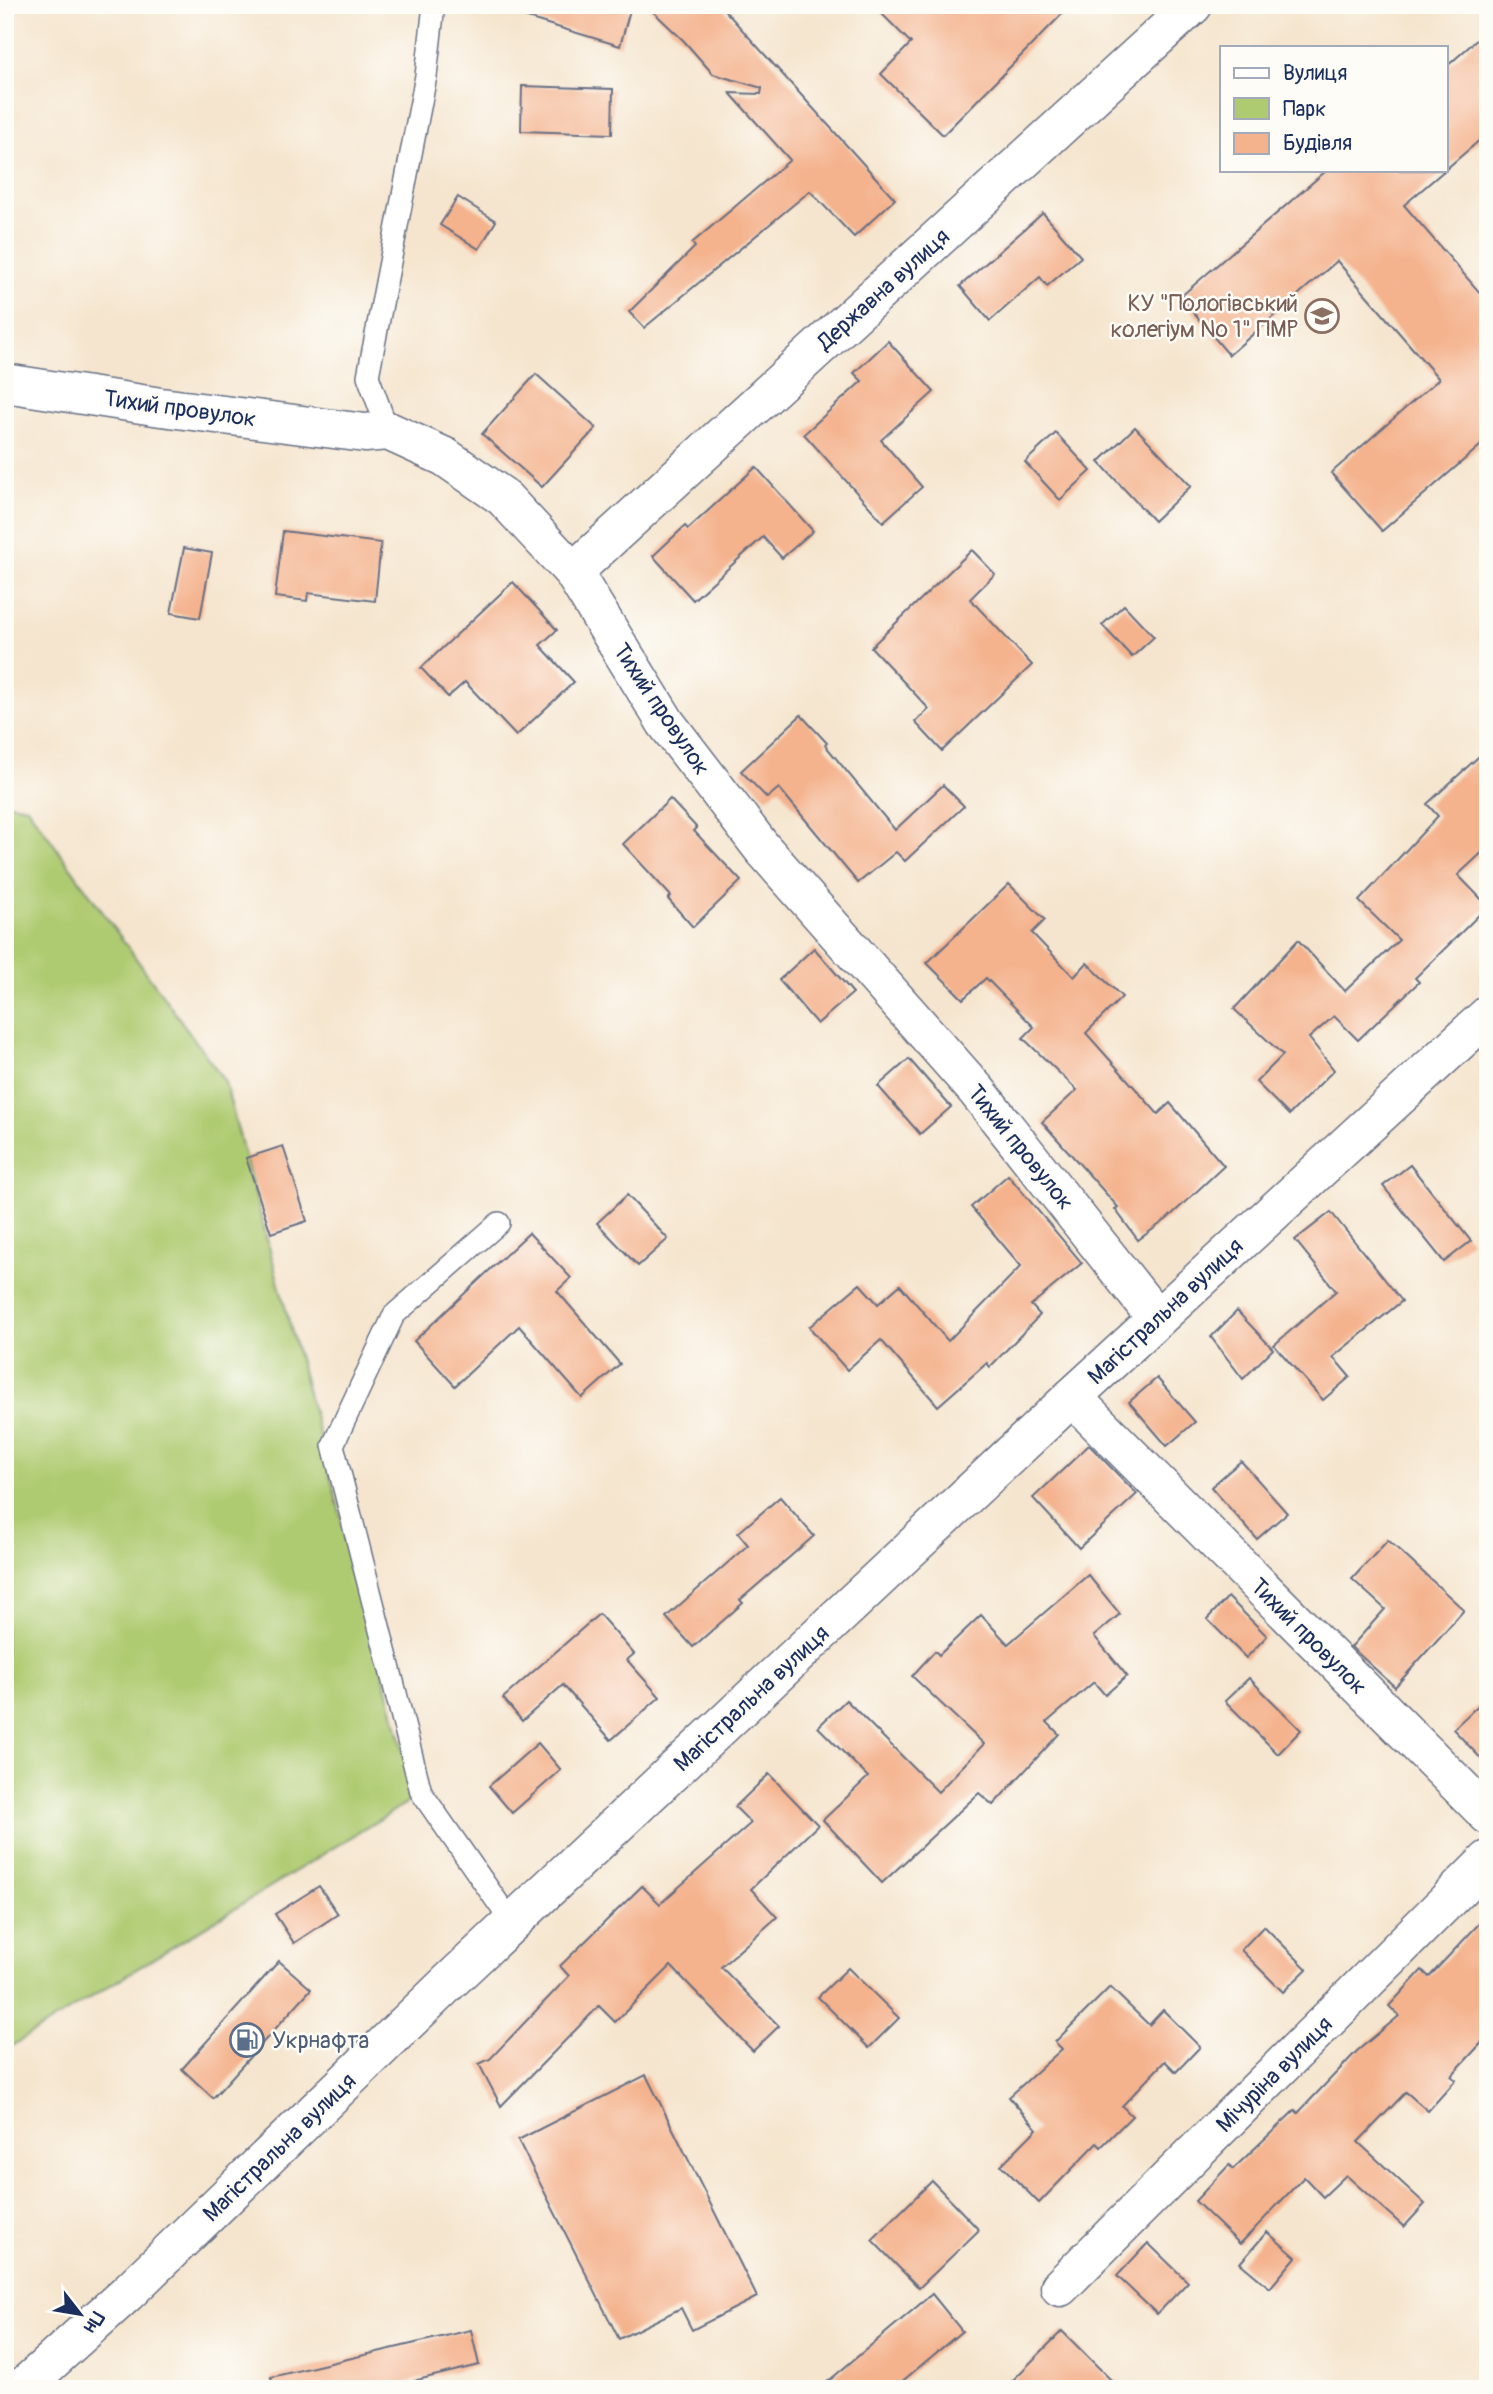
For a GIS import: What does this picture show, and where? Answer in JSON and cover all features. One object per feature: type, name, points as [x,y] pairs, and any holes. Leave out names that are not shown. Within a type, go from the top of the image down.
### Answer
[{"type":"street","name":"Державна вулиця","points":[[573,572],[1193,5]]},
{"type":"street","name":"Тихий провулок","points":[[5,383],[174,409],[365,433],[388,431],[445,457],[503,497],[573,572],[666,723],[762,848],[977,1091],[1157,1319]]},
{"type":"street","name":"Магістральна вулиця","points":[[21,2389],[127,2293],[512,1923],[1072,1397],[1488,1015]]},
{"type":"street","name":"Тихий провулок","points":[[1072,1397],[1488,1815]]},
{"type":"street","name":"Мічуріна вулиця","points":[[1060,2287],[1488,1860]]},
{"type":"lane","points":[[388,431],[368,376],[426,76],[434,5]]},
{"type":"lane","points":[[499,1223],[394,1315],[333,1445],[421,1792],[512,1923]]},
{"type":"green space","points":[[5,803],[27,807],[225,1082],[416,1797],[5,2050]]},
{"type":"building","points":[[512,5],[614,5],[630,10],[620,46],[511,13]]},
{"type":"building","points":[[646,5],[720,5],[895,199],[854,237],[810,191],[644,328],[629,312],[695,247],[692,243],[790,160],[730,93],[761,94],[762,88],[713,74],[684,41]]},
{"type":"building","points":[[873,5],[1071,5],[943,135],[881,74],[911,43]]},
{"type":"building","points":[[1488,30],[1488,133],[1448,167],[1448,65]]},
{"type":"building","points":[[522,86],[613,89],[612,134],[521,131]]},
{"type":"building","points":[[1325,172],[1443,172],[1404,205],[1488,302],[1488,439],[1382,531],[1331,473],[1439,379],[1337,261],[1229,355],[1180,297]]},
{"type":"building","points":[[458,197],[496,221],[479,249],[440,225]]},
{"type":"building","points":[[1043,213],[1081,257],[1047,286],[1040,277],[990,321],[960,286]]},
{"type":"building","points":[[888,341],[934,392],[881,440],[922,487],[883,522],[804,434],[862,381],[854,373]]},
{"type":"building","points":[[536,374],[596,428],[542,487],[482,434]]},
{"type":"building","points":[[1135,427],[1191,486],[1154,521],[1099,462]]},
{"type":"building","points":[[1056,433],[1091,471],[1060,500],[1025,462]]},
{"type":"building","points":[[756,467],[813,531],[782,558],[763,537],[693,600],[653,556],[685,526],[688,529]]},
{"type":"building","points":[[283,531],[381,543],[375,601],[308,593],[307,601],[275,597]]},
{"type":"building","points":[[184,548],[212,553],[200,618],[171,613]]},
{"type":"building","points":[[972,550],[995,574],[970,599],[1032,665],[942,751],[915,722],[929,709],[871,647]]},
{"type":"building","points":[[513,582],[557,630],[540,645],[574,682],[516,736],[465,682],[448,697],[421,668]]},
{"type":"building","points":[[1124,605],[1154,637],[1132,657],[1102,625]]},
{"type":"building","points":[[801,715],[827,743],[825,745],[895,830],[943,785],[964,806],[905,861],[896,852],[858,883],[779,788],[767,798],[741,771]]},
{"type":"building","points":[[1488,748],[1488,847],[1458,875],[1488,906],[1415,978],[1419,982],[1358,1040],[1334,1016],[1309,1038],[1334,1070],[1289,1115],[1256,1082],[1283,1055],[1234,1009],[1298,940],[1345,991],[1399,940],[1359,901],[1438,816],[1427,804]]},
{"type":"building","points":[[670,799],[697,828],[694,831],[741,881],[693,927],[668,899],[671,896],[623,844]]},
{"type":"building","points":[[1009,884],[1045,920],[1032,933],[1074,977],[1087,963],[1122,997],[1086,1033],[1158,1114],[1170,1103],[1224,1166],[1167,1219],[1138,1240],[1115,1209],[1118,1207],[1042,1122],[1077,1090],[1023,1038],[1034,1027],[986,978],[963,999],[927,963]]},
{"type":"building","points":[[814,948],[853,993],[817,1024],[779,980]]},
{"type":"building","points":[[909,1059],[951,1107],[920,1134],[878,1086]]},
{"type":"building","points":[[283,1146],[307,1221],[271,1233],[246,1158]]},
{"type":"building","points":[[1410,1165],[1471,1241],[1444,1262],[1383,1186]]},
{"type":"building","points":[[1008,1175],[1082,1263],[1031,1305],[1040,1315],[990,1367],[987,1363],[938,1406],[881,1340],[847,1370],[809,1327],[860,1284],[878,1304],[900,1285],[948,1341],[1021,1266],[971,1207]]},
{"type":"building","points":[[627,1195],[668,1239],[638,1266],[597,1223]]},
{"type":"building","points":[[1331,1212],[1402,1301],[1333,1357],[1350,1377],[1323,1400],[1274,1345],[1336,1291],[1295,1240]]},
{"type":"building","points":[[529,1233],[571,1278],[557,1291],[620,1364],[582,1398],[519,1326],[455,1386],[414,1341]]},
{"type":"building","points":[[1237,1311],[1273,1349],[1243,1379],[1211,1337]]},
{"type":"building","points":[[1157,1378],[1195,1422],[1167,1446],[1129,1402]]},
{"type":"building","points":[[1089,1445],[1137,1494],[1079,1548],[1033,1498]]},
{"type":"building","points":[[1241,1461],[1287,1513],[1257,1539],[1211,1487]]},
{"type":"building","points":[[780,1497],[814,1536],[740,1600],[743,1603],[693,1647],[666,1617],[748,1545],[738,1533]]},
{"type":"building","points":[[1388,1540],[1464,1610],[1395,1687],[1351,1647],[1385,1609],[1352,1579]]},
{"type":"building","points":[[1088,1575],[1120,1614],[1094,1636],[1127,1676],[1105,1695],[1094,1682],[1047,1722],[1059,1734],[993,1805],[979,1793],[882,1883],[823,1820],[868,1777],[818,1727],[846,1700],[938,1792],[984,1744],[912,1676],[935,1651],[939,1655],[981,1615],[1008,1644]]},
{"type":"building","points":[[1228,1597],[1267,1636],[1246,1658],[1207,1619]]},
{"type":"building","points":[[599,1614],[634,1654],[627,1660],[660,1697],[611,1740],[563,1685],[522,1721],[503,1698]]},
{"type":"building","points":[[1249,1678],[1301,1730],[1278,1754],[1225,1701]]},
{"type":"building","points":[[1488,1696],[1488,1766],[1453,1729]]},
{"type":"building","points":[[538,1743],[561,1770],[512,1813],[489,1786]]},
{"type":"building","points":[[769,1774],[818,1825],[751,1889],[777,1917],[721,1967],[779,2026],[753,2051],[671,1966],[615,2022],[599,2006],[501,2106],[479,2064],[490,2059],[569,1976],[560,1966],[642,1886],[660,1904],[751,1823],[735,1807]]},
{"type":"building","points":[[319,1886],[338,1914],[294,1943],[275,1914]]},
{"type":"building","points":[[1488,1914],[1488,2036],[1451,2076],[1456,2080],[1428,2111],[1406,2092],[1358,2142],[1425,2204],[1404,2227],[1346,2175],[1323,2197],[1304,2177],[1240,2244],[1195,2201],[1229,2165],[1233,2169],[1295,2110],[1298,2113],[1357,2051],[1399,2016],[1389,2006],[1422,1970],[1429,1977]]},
{"type":"building","points":[[1264,1926],[1307,1969],[1283,1992],[1241,1950]]},
{"type":"building","points":[[279,1961],[311,1989],[213,2098],[182,2069]]},
{"type":"building","points":[[848,1968],[899,2018],[869,2048],[818,1997]]},
{"type":"building","points":[[1110,1987],[1149,2025],[1163,2010],[1200,2047],[1176,2072],[1165,2061],[1122,2106],[1132,2116],[1101,2147],[1097,2143],[1039,2203],[1001,2165],[1037,2129],[1009,2097],[1062,2049],[1055,2042]]},
{"type":"building","points":[[646,2075],[757,2297],[692,2330],[681,2308],[619,2339],[518,2140]]},
{"type":"building","points":[[932,2181],[979,2230],[919,2288],[872,2240]]},
{"type":"building","points":[[1267,2232],[1296,2257],[1270,2288],[1240,2263]]},
{"type":"building","points":[[1148,2243],[1188,2282],[1157,2314],[1117,2276]]},
{"type":"building","points":[[932,2294],[962,2331],[893,2389],[819,2389]]},
{"type":"building","points":[[471,2330],[479,2365],[380,2389],[273,2389],[271,2377]]},
{"type":"building","points":[[1062,2331],[1120,2389],[1004,2389]]},
{"type":"place","name":"КУ \"Пологівський колегіум № 1\" ПМР","points":[[1322,316]]},
{"type":"place","name":"Укрнафта","points":[[247,2040]]}]
